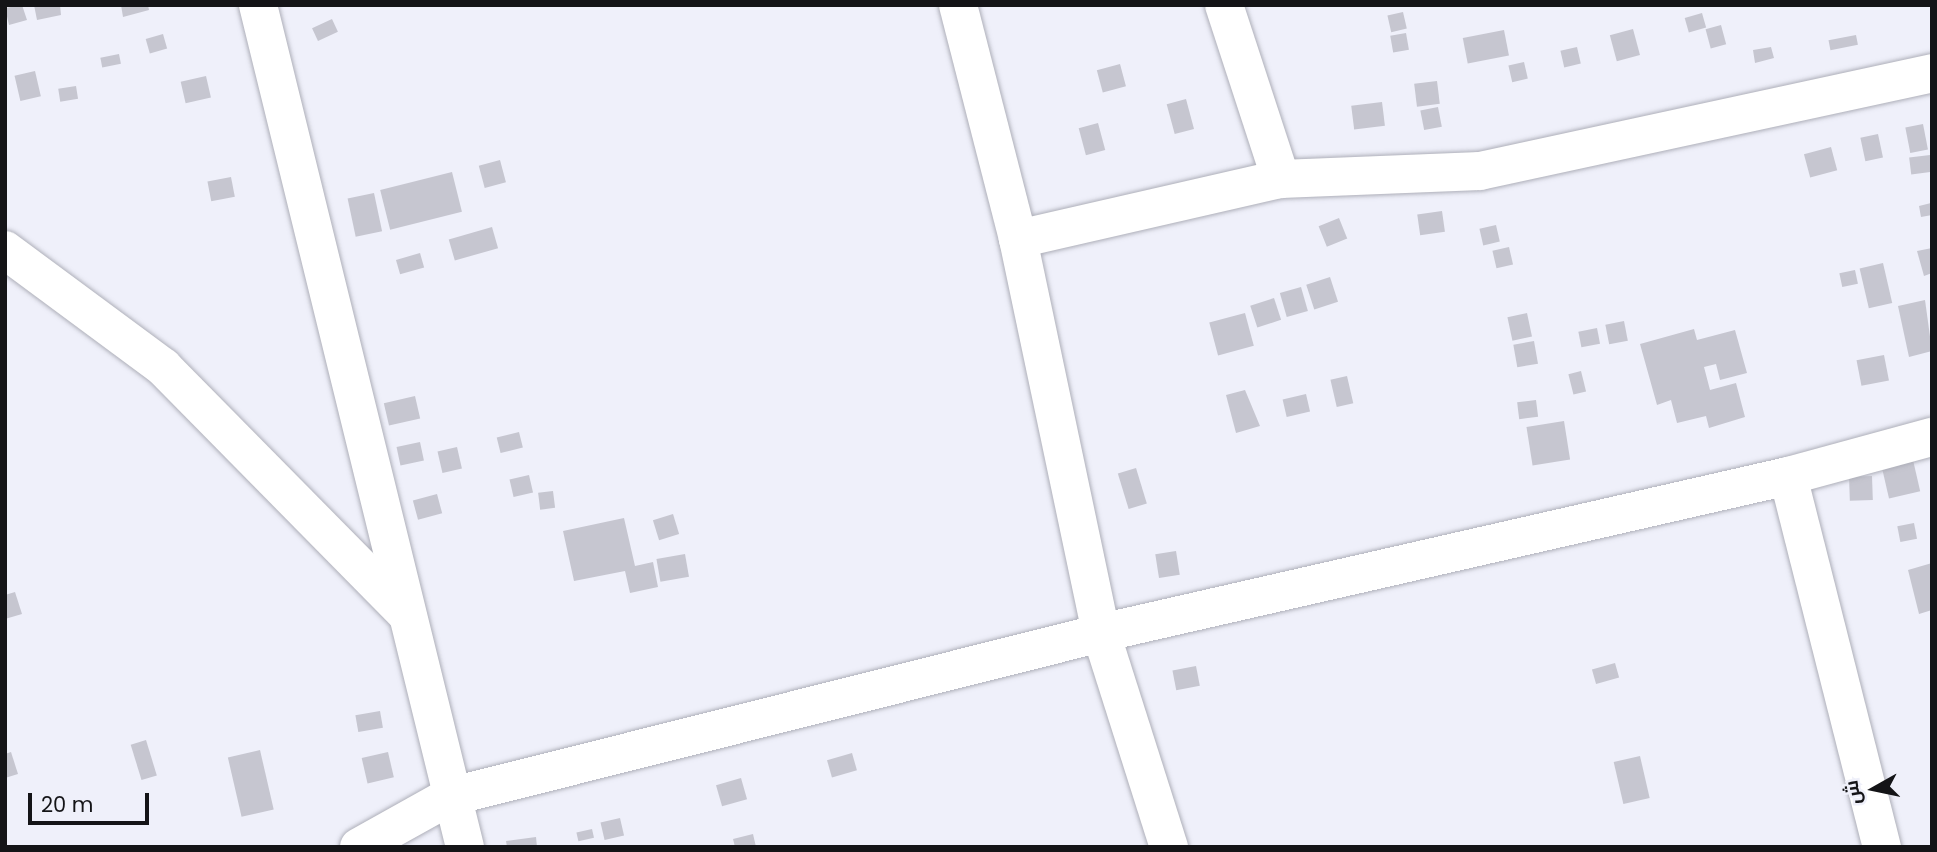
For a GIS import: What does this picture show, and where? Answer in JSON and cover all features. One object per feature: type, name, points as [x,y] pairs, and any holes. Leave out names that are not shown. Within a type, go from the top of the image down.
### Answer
[{"type":"street","points":[[258,5],[449,797],[465,847]]},
{"type":"street","points":[[958,5],[1018,239],[1101,633],[1169,847]]},
{"type":"street","points":[[1224,5],[1281,179]]},
{"type":"street","points":[[1018,239],[1281,179],[1480,171],[1932,73]]},
{"type":"street","points":[[5,250],[163,367],[407,614]]},
{"type":"street","points":[[359,847],[449,797],[1101,633],[1788,476],[1932,437]]},
{"type":"street","points":[[1788,476],[1882,847]]},
{"type":"building","points":[[22,5],[27,20],[9,25],[5,8]]},
{"type":"building","points":[[34,5],[60,5],[61,15],[37,20]]},
{"type":"building","points":[[121,5],[148,5],[149,10],[123,17]]},
{"type":"building","points":[[1403,12],[1407,29],[1391,32],[1387,16]]},
{"type":"building","points":[[1702,13],[1706,27],[1689,32],[1685,18]]},
{"type":"building","points":[[332,19],[338,32],[318,41],[312,28]]},
{"type":"building","points":[[1721,25],[1726,44],[1711,48],[1706,29]]},
{"type":"building","points":[[1633,29],[1640,55],[1617,61],[1610,35]]},
{"type":"building","points":[[1504,30],[1509,56],[1468,64],[1463,38]]},
{"type":"building","points":[[1406,33],[1409,50],[1393,53],[1390,36]]},
{"type":"building","points":[[163,34],[167,48],[150,53],[146,39]]},
{"type":"building","points":[[1856,35],[1858,45],[1830,50],[1829,40]]},
{"type":"building","points":[[1577,47],[1581,64],[1564,67],[1560,51]]},
{"type":"building","points":[[1771,47],[1774,58],[1755,63],[1753,50]]},
{"type":"building","points":[[119,54],[121,64],[102,67],[100,58]]},
{"type":"building","points":[[1524,62],[1528,79],[1512,82],[1508,66]]},
{"type":"building","points":[[1120,64],[1126,86],[1103,92],[1097,70]]},
{"type":"building","points":[[35,71],[41,96],[20,101],[15,76]]},
{"type":"building","points":[[206,76],[211,97],[186,103],[181,82]]},
{"type":"building","points":[[1437,81],[1440,104],[1417,107],[1414,84]]},
{"type":"building","points":[[76,86],[78,99],[60,102],[58,89]]},
{"type":"building","points":[[1186,99],[1194,129],[1175,134],[1167,104]]},
{"type":"building","points":[[1382,102],[1385,126],[1354,130],[1351,106]]},
{"type":"building","points":[[1438,107],[1442,127],[1424,130],[1420,110]]},
{"type":"building","points":[[1098,123],[1105,150],[1086,155],[1079,128]]},
{"type":"building","points":[[1923,124],[1928,150],[1910,153],[1905,127]]},
{"type":"building","points":[[1878,134],[1883,157],[1865,161],[1860,138]]},
{"type":"building","points":[[1831,147],[1837,170],[1810,177],[1804,154]]},
{"type":"building","points":[[1930,155],[1932,172],[1911,174],[1909,158]]},
{"type":"building","points":[[500,160],[506,182],[485,188],[479,166]]},
{"type":"building","points":[[452,172],[462,212],[390,230],[380,190]]},
{"type":"building","points":[[231,177],[235,197],[211,201],[207,182]]},
{"type":"building","points":[[374,193],[382,231],[356,237],[348,199]]},
{"type":"building","points":[[1931,203],[1932,215],[1921,217],[1919,206]]},
{"type":"building","points":[[1442,211],[1445,232],[1420,235],[1417,214]]},
{"type":"building","points":[[1339,218],[1347,238],[1327,247],[1319,226]]},
{"type":"building","points":[[1496,225],[1500,242],[1483,245],[1479,229]]},
{"type":"building","points":[[492,227],[498,248],[455,261],[449,239]]},
{"type":"building","points":[[1509,247],[1513,265],[1496,268],[1492,251]]},
{"type":"building","points":[[1932,248],[1932,273],[1924,276],[1917,251]]},
{"type":"building","points":[[420,253],[424,267],[400,274],[396,260]]},
{"type":"building","points":[[1883,263],[1892,303],[1869,308],[1860,268]]},
{"type":"building","points":[[1855,270],[1858,284],[1842,287],[1839,273]]},
{"type":"building","points":[[1330,277],[1338,302],[1314,309],[1306,285]]},
{"type":"building","points":[[1301,287],[1308,311],[1287,317],[1280,293]]},
{"type":"building","points":[[1274,298],[1281,320],[1257,328],[1250,306]]},
{"type":"building","points":[[1925,300],[1932,351],[1909,357],[1898,306]]},
{"type":"building","points":[[1245,313],[1254,346],[1218,355],[1209,323]]},
{"type":"building","points":[[1527,313],[1532,336],[1512,341],[1507,317]]},
{"type":"building","points":[[1624,321],[1628,341],[1609,344],[1605,325]]},
{"type":"building","points":[[1597,328],[1600,344],[1581,347],[1578,332]]},
{"type":"building","points":[[1694,329],[1697,340],[1735,330],[1747,373],[1720,380],[1716,364],[1704,367],[1710,390],[1736,383],[1745,417],[1709,428],[1706,416],[1677,423],[1671,400],[1657,405],[1640,344]]},
{"type":"building","points":[[1534,341],[1538,364],[1517,367],[1513,345]]},
{"type":"building","points":[[1884,355],[1889,381],[1861,386],[1857,360]]},
{"type":"building","points":[[1581,371],[1586,391],[1573,395],[1568,374]]},
{"type":"building","points":[[1347,376],[1353,403],[1337,407],[1330,380]]},
{"type":"building","points":[[1245,390],[1260,426],[1236,433],[1226,395]]},
{"type":"building","points":[[1306,394],[1310,412],[1287,417],[1283,399]]},
{"type":"building","points":[[415,396],[420,418],[389,426],[384,403]]},
{"type":"building","points":[[1536,400],[1538,417],[1519,419],[1517,402]]},
{"type":"building","points":[[1564,421],[1570,460],[1533,465],[1526,427]]},
{"type":"building","points":[[519,432],[523,448],[501,453],[497,438]]},
{"type":"building","points":[[420,442],[424,461],[400,466],[397,447]]},
{"type":"building","points":[[457,447],[462,468],[442,473],[438,451]]},
{"type":"building","points":[[1913,460],[1920,491],[1889,498],[1882,467]]},
{"type":"building","points":[[1136,468],[1147,503],[1129,509],[1118,474]]},
{"type":"building","points":[[529,475],[533,493],[514,497],[510,479]]},
{"type":"building","points":[[1872,476],[1873,500],[1850,501],[1849,477]]},
{"type":"building","points":[[553,491],[555,508],[540,510],[538,493]]},
{"type":"building","points":[[437,494],[442,513],[418,520],[413,500]]},
{"type":"building","points":[[673,514],[679,534],[659,540],[653,520]]},
{"type":"building","points":[[624,518],[635,566],[653,562],[658,587],[630,593],[625,571],[574,581],[563,531]]},
{"type":"building","points":[[1914,523],[1917,539],[1900,542],[1897,526]]},
{"type":"building","points":[[1176,551],[1180,575],[1159,578],[1155,554]]},
{"type":"building","points":[[685,554],[689,577],[660,582],[656,559]]},
{"type":"building","points":[[1932,563],[1932,610],[1919,614],[1908,570]]},
{"type":"building","points":[[15,592],[22,614],[5,619],[5,595]]},
{"type":"building","points":[[1615,663],[1619,677],[1596,684],[1592,670]]},
{"type":"building","points":[[1196,666],[1200,686],[1176,690],[1172,671]]},
{"type":"building","points":[[380,711],[383,728],[358,732],[355,715]]},
{"type":"building","points":[[146,740],[157,775],[142,780],[131,745]]},
{"type":"building","points":[[260,750],[274,809],[242,817],[228,757]]},
{"type":"building","points":[[11,752],[18,774],[5,778],[5,754]]},
{"type":"building","points":[[388,752],[394,777],[368,783],[362,758]]},
{"type":"building","points":[[852,753],[857,770],[832,777],[827,760]]},
{"type":"building","points":[[1640,756],[1650,798],[1623,804],[1614,762]]},
{"type":"building","points":[[741,778],[747,799],[722,806],[716,785]]},
{"type":"building","points":[[620,818],[624,836],[605,840],[601,822]]},
{"type":"building","points":[[592,829],[594,838],[578,841],[576,833]]},
{"type":"building","points":[[753,834],[756,847],[735,847],[733,839]]},
{"type":"building","points":[[536,837],[537,847],[507,847],[506,841]]}]
